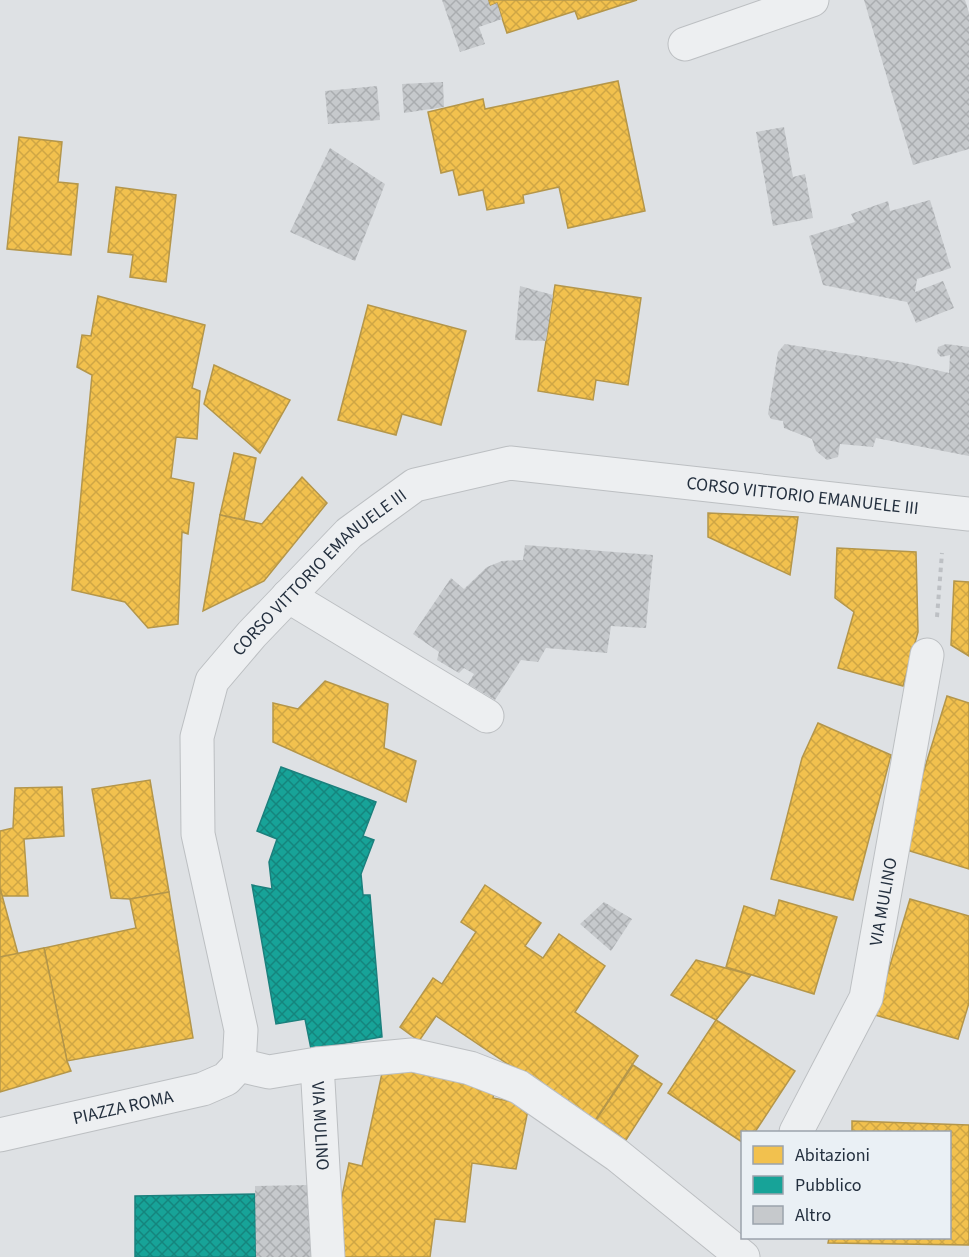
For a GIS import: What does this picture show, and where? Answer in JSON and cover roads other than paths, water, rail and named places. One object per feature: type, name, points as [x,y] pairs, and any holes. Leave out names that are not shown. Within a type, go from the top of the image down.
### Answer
[{"type":"street","points":[[685,44],[812,0]]},
{"type":"street","name":"CORSO VITTORIO EMANUELE III","points":[[239,1065],[241,1030],[198,834],[196,737],[212,681],[288,596],[349,533],[414,485],[510,463],[954,512]]},
{"type":"street","points":[[288,596],[487,716]]},
{"type":"street","name":"VIA MULINO","points":[[797,1131],[866,998],[927,655]]},
{"type":"street","points":[[239,1065],[269,1072],[317,1064],[412,1055],[470,1068],[519,1087],[617,1155],[738,1244]]},
{"type":"street","name":"VIA MULINO","points":[[317,1064],[328,1257]]},
{"type":"street","name":"PIAZZA ROMA","points":[[0,1135],[203,1089],[226,1079],[239,1065]]}]
